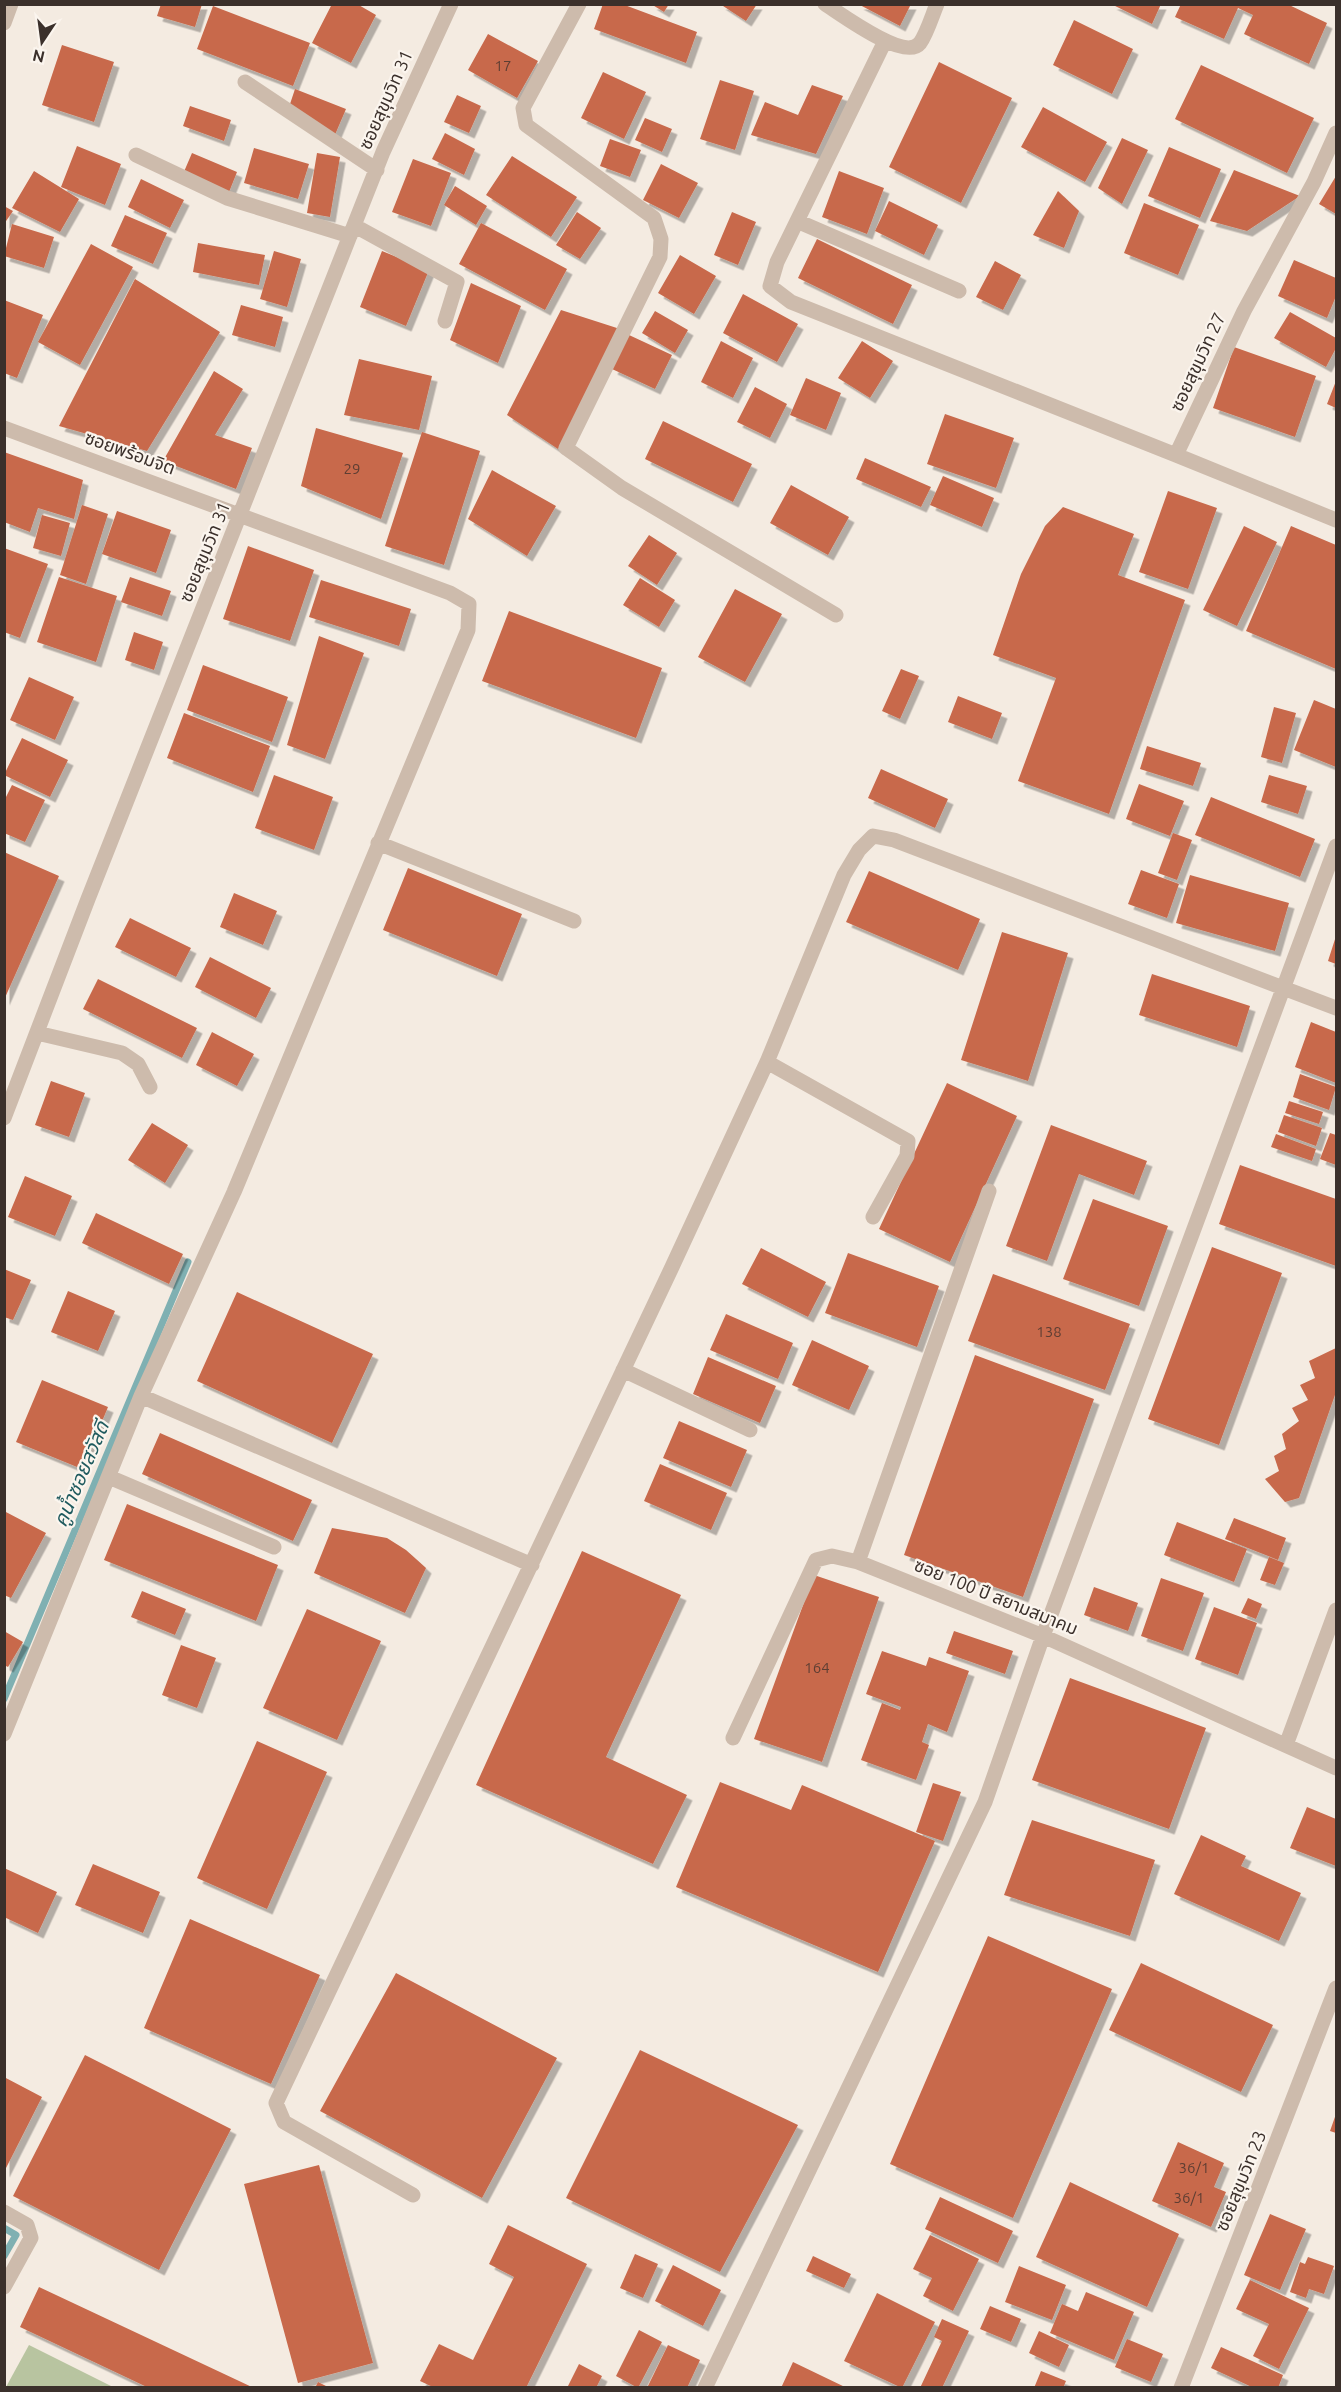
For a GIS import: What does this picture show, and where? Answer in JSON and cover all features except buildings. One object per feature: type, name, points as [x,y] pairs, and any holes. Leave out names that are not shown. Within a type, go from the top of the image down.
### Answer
[{"type":"street","points":[[4,23],[11,4]]},
{"type":"street","name":"ซอยสุขุมวิท 31","points":[[4,1118],[377,170],[451,4]]},
{"type":"street","points":[[579,4],[523,108],[526,125],[654,218],[662,239],[660,257],[566,448],[622,488],[836,615]]},
{"type":"street","points":[[825,4],[902,49],[911,49],[919,44],[937,4]]},
{"type":"street","points":[[885,41],[777,262],[770,286],[792,302],[1336,520]]},
{"type":"street","points":[[245,82],[377,170]]},
{"type":"street","name":"ซอยสุขุมวิท 27","points":[[1176,455],[1244,311],[1314,182],[1336,134]]},
{"type":"street","points":[[136,156],[227,198],[353,231],[457,282],[445,321]]},
{"type":"street","points":[[797,221],[959,291]]},
{"type":"street","name":"ซอยพร้อมจิต","points":[[4,428],[450,593],[469,604],[468,630],[378,843]]},
{"type":"street","points":[[413,2195],[284,2122],[276,2103],[623,1370],[766,1062],[844,875],[859,850],[873,836],[894,840],[1336,1008]]},
{"type":"street","points":[[4,1734],[141,1396],[234,1192],[378,843],[574,921]]},
{"type":"street","points":[[705,2388],[985,1802],[1043,1636],[1123,1426],[1336,846]]},
{"type":"street","points":[[37,1033],[122,1053],[138,1064],[150,1087]]},
{"type":"street","points":[[766,1062],[908,1141],[907,1156],[873,1218]]},
{"type":"street","points":[[858,1562],[989,1191]]},
{"type":"street","points":[[623,1370],[750,1430]]},
{"type":"street","points":[[141,1396],[532,1565]]},
{"type":"street","points":[[109,1477],[274,1547]]},
{"type":"street","name":"ซอย 100 ปี สยามสมาคม","points":[[733,1738],[816,1560],[832,1556],[858,1562],[1043,1636],[1336,1768]]},
{"type":"street","points":[[1286,1745],[1336,1610]]},
{"type":"street","name":"ซอยสุขุมวิท 23","points":[[1181,2388],[1336,1988]]},
{"type":"street","points":[[4,2212],[27,2225],[31,2238],[4,2288]]},
{"type":"green space","points":[[29,2345],[113,2387],[6,2387]]},
{"type":"waterway","name":"คูน้ำซอยสวัสดี","points":[[4,1699],[188,1262]]},
{"type":"waterway","name":"คูน้ำซอยสวัสดี","points":[[4,2228],[16,2235],[4,2256]]}]
